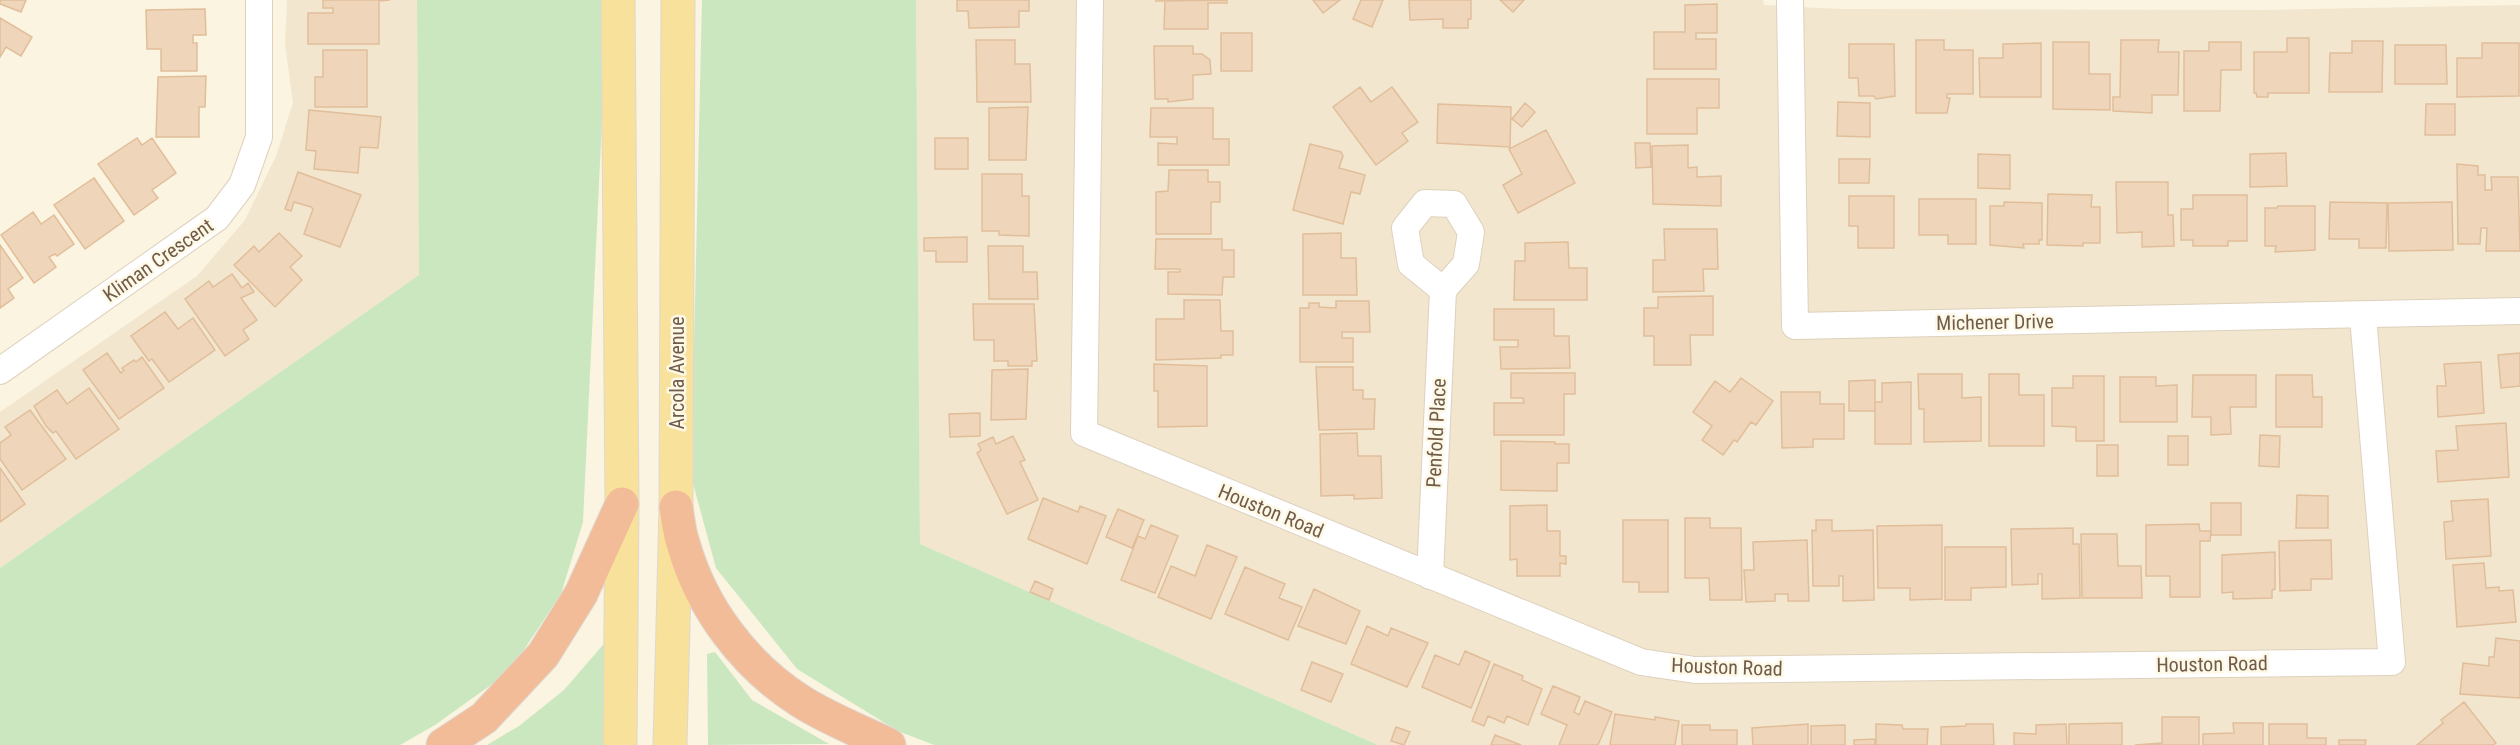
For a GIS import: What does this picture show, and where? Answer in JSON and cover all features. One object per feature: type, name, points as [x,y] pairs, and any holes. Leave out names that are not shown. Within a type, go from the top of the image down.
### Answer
[{"type":"highway","points":[[443,745],[484,718],[543,655],[581,594],[622,504]]},
{"type":"highway","points":[[676,507],[682,543],[695,575],[718,620],[752,663],[809,706],[889,745]]},
{"type":"main road","points":[[618,0],[622,504],[620,745]]},
{"type":"main road","name":"Arcola Avenue","points":[[670,745],[676,507],[678,0]]},
{"type":"street","name":"Kliman Crescent","points":[[0,371],[217,218],[242,185],[259,137],[259,0]]},
{"type":"street","name":"Houston Road","points":[[1090,0],[1084,434],[1641,662],[1695,670],[2392,662],[2363,315]]},
{"type":"street","name":"Michener Drive","points":[[1790,0],[1795,326],[2520,311]]},
{"type":"street","name":"Penfold Place","points":[[1430,576],[1443,290]]},
{"type":"shaded area","points":[[287,0],[417,0],[419,275],[0,568],[0,412],[197,276],[245,220],[276,156],[293,103],[285,44]]},
{"type":"shaded area","points":[[916,0],[1763,0],[1764,5],[1840,9],[2266,10],[2520,5],[2520,745],[1378,745],[920,544]]},
{"type":"green space","points":[[417,0],[603,0],[604,78],[583,522],[561,594],[509,672],[435,725],[400,745],[0,745],[0,568],[419,275]]},
{"type":"green space","points":[[702,0],[916,0],[920,544],[1378,745],[934,745],[898,731],[797,669],[716,568],[691,476]]},
{"type":"green space","points":[[608,639],[606,745],[487,745],[519,726],[564,690]]},
{"type":"green space","points":[[715,652],[752,700],[829,744],[708,745],[707,654]]},
{"type":"building","points":[[0,0],[26,0],[21,12],[0,4]]},
{"type":"building","points":[[323,0],[390,0],[379,1],[379,44],[308,44],[308,13],[333,13],[333,8],[323,8]]},
{"type":"building","points":[[957,0],[1029,0],[1029,11],[1019,11],[1019,27],[969,28],[968,11],[957,11]]},
{"type":"building","points":[[1227,0],[1227,3],[1208,3],[1208,29],[1164,29],[1165,1],[1155,1]]},
{"type":"building","points":[[1313,0],[1340,0],[1323,13]]},
{"type":"building","points":[[1361,0],[1383,0],[1372,27],[1353,19]]},
{"type":"building","points":[[1409,0],[1471,0],[1471,19],[1468,19],[1468,28],[1443,28],[1443,19],[1410,20]]},
{"type":"building","points":[[1500,0],[1524,0],[1513,12]]},
{"type":"building","points":[[1717,4],[1717,33],[1696,33],[1696,39],[1716,39],[1716,69],[1654,69],[1654,32],[1685,32],[1685,5]]},
{"type":"building","points":[[205,9],[206,35],[193,35],[193,43],[197,43],[197,71],[161,71],[161,49],[147,49],[146,10]]},
{"type":"building","points":[[0,18],[32,37],[21,56],[6,47],[0,57]]},
{"type":"building","points":[[1221,33],[1252,33],[1252,71],[1221,71]]},
{"type":"building","points":[[2287,38],[2309,38],[2309,93],[2268,93],[2268,97],[2257,97],[2254,93],[2254,52],[2287,52]]},
{"type":"building","points":[[976,40],[1015,40],[1015,64],[1030,64],[1031,102],[977,102]]},
{"type":"building","points":[[1916,40],[1944,40],[1944,50],[1973,50],[1973,94],[1947,94],[1947,98],[1950,98],[1947,113],[1916,113]]},
{"type":"building","points":[[2121,40],[2159,40],[2158,52],[2179,52],[2178,95],[2152,95],[2152,113],[2113,111],[2113,97],[2120,97]]},
{"type":"building","points":[[2352,41],[2383,41],[2382,92],[2329,92],[2330,53],[2352,53]]},
{"type":"building","points":[[2053,42],[2089,42],[2089,74],[2110,74],[2110,110],[2053,109]]},
{"type":"building","points":[[2209,42],[2241,42],[2241,70],[2221,70],[2220,111],[2184,111],[2184,51],[2209,51]]},
{"type":"building","points":[[2041,43],[2041,97],[1980,97],[1979,58],[2003,58],[2003,44]]},
{"type":"building","points":[[2482,43],[2519,43],[2519,96],[2457,97],[2457,58],[2482,58]]},
{"type":"building","points":[[1849,44],[1894,44],[1895,96],[1876,99],[1874,96],[1859,96],[1858,78],[1849,78]]},
{"type":"building","points":[[2395,45],[2446,45],[2447,84],[2395,84]]},
{"type":"building","points":[[1154,46],[1193,46],[1193,54],[1202,54],[1210,60],[1211,74],[1193,75],[1193,99],[1168,102],[1168,99],[1155,99]]},
{"type":"building","points":[[323,50],[367,50],[367,107],[315,107],[315,77],[323,77]]},
{"type":"building","points":[[206,76],[205,107],[199,107],[199,137],[156,137],[158,77]]},
{"type":"building","points":[[1647,79],[1719,79],[1719,108],[1697,108],[1697,134],[1647,134]]},
{"type":"building","points":[[1360,87],[1371,102],[1392,87],[1418,122],[1402,133],[1408,141],[1376,165],[1333,107]]},
{"type":"building","points":[[1838,102],[1870,103],[1870,137],[1837,136]]},
{"type":"building","points":[[1525,103],[1535,112],[1522,127],[1512,119]]},
{"type":"building","points":[[1438,104],[1511,107],[1510,147],[1437,143]]},
{"type":"building","points":[[2426,104],[2455,104],[2455,135],[2425,135]]},
{"type":"building","points":[[1028,107],[1026,160],[989,160],[989,108]]},
{"type":"building","points":[[1151,108],[1213,108],[1213,139],[1229,139],[1229,165],[1158,165],[1158,143],[1177,144],[1177,137],[1150,137]]},
{"type":"building","points":[[309,110],[381,117],[378,148],[360,147],[358,173],[314,169],[316,151],[306,150]]},
{"type":"building","points":[[1546,130],[1575,183],[1518,213],[1503,185],[1522,174],[1509,149]]},
{"type":"building","points":[[137,138],[142,145],[152,138],[176,173],[152,190],[158,198],[134,215],[98,164]]},
{"type":"building","points":[[935,138],[968,138],[968,169],[935,169]]},
{"type":"building","points":[[1635,143],[1650,143],[1651,167],[1636,168]]},
{"type":"building","points":[[1310,144],[1341,152],[1343,156],[1339,168],[1365,175],[1360,194],[1351,192],[1343,224],[1293,210]]},
{"type":"building","points":[[1688,145],[1688,168],[1697,167],[1697,177],[1721,176],[1721,206],[1653,204],[1652,146]]},
{"type":"building","points":[[2286,153],[2287,186],[2250,187],[2250,154]]},
{"type":"building","points":[[1978,154],[2010,155],[2010,189],[1978,188]]},
{"type":"building","points":[[1839,159],[1870,159],[1869,183],[1839,183]]},
{"type":"building","points":[[2457,164],[2478,166],[2478,175],[2485,175],[2485,190],[2492,190],[2491,177],[2518,177],[2520,251],[2486,251],[2487,228],[2481,228],[2480,244],[2458,244]]},
{"type":"building","points":[[1169,170],[1208,170],[1208,182],[1220,182],[1220,202],[1211,202],[1211,234],[1156,234],[1156,192],[1168,191]]},
{"type":"building","points":[[298,172],[361,195],[340,247],[304,234],[313,209],[311,207],[294,202],[291,211],[285,209]]},
{"type":"building","points":[[982,174],[1022,174],[1022,196],[1029,196],[1029,236],[999,235],[999,231],[982,231]]},
{"type":"building","points":[[94,178],[124,221],[85,249],[54,205]]},
{"type":"building","points":[[2116,182],[2168,182],[2168,215],[2173,215],[2174,246],[2142,247],[2142,232],[2117,233]]},
{"type":"building","points":[[2048,194],[2092,195],[2091,207],[2100,207],[2100,243],[2083,243],[2083,246],[2047,245]]},
{"type":"building","points":[[2193,195],[2247,195],[2247,241],[2228,241],[2228,246],[2193,246],[2193,240],[2181,240],[2181,209],[2193,209]]},
{"type":"building","points":[[1849,196],[1894,196],[1894,248],[1858,248],[1858,226],[1849,226]]},
{"type":"building","points":[[1919,199],[1976,199],[1976,244],[1948,244],[1948,235],[1919,235]]},
{"type":"building","points":[[2004,202],[2042,203],[2042,240],[2039,240],[2039,244],[2023,244],[2024,248],[1990,245],[1990,206],[2004,206]]},
{"type":"building","points":[[2330,202],[2387,203],[2386,248],[2359,248],[2359,239],[2329,239]]},
{"type":"building","points":[[2452,202],[2453,250],[2389,251],[2388,203]]},
{"type":"building","points":[[2278,206],[2315,206],[2315,250],[2275,252],[2276,246],[2265,246],[2265,208],[2277,208]]},
{"type":"building","points":[[33,212],[41,224],[54,215],[74,244],[57,256],[55,254],[49,257],[56,267],[34,283],[1,235]]},
{"type":"building","points":[[1664,229],[1717,229],[1718,269],[1703,269],[1704,291],[1653,292],[1653,260],[1665,260]]},
{"type":"building","points":[[279,233],[302,256],[290,267],[302,280],[275,307],[234,265],[254,246],[259,252]]},
{"type":"building","points":[[1341,233],[1341,258],[1356,258],[1357,295],[1303,295],[1303,234]]},
{"type":"building","points":[[967,237],[967,262],[936,262],[936,251],[924,251],[924,238]]},
{"type":"building","points":[[1156,239],[1222,239],[1222,250],[1234,250],[1234,277],[1223,277],[1222,295],[1168,294],[1168,272],[1180,272],[1180,269],[1155,269]]},
{"type":"building","points":[[1568,242],[1569,268],[1587,268],[1587,300],[1514,300],[1515,261],[1525,261],[1525,243]]},
{"type":"building","points":[[0,245],[23,278],[8,289],[14,298],[0,308]]},
{"type":"building","points":[[988,246],[1023,246],[1023,272],[1037,272],[1038,299],[989,299]]},
{"type":"building","points":[[232,274],[242,288],[248,283],[254,292],[241,298],[257,320],[243,330],[249,339],[225,356],[185,299],[209,281],[213,287]]},
{"type":"building","points":[[1713,296],[1713,335],[1690,335],[1691,365],[1654,365],[1654,336],[1644,336],[1644,308],[1658,308],[1658,297]]},
{"type":"building","points":[[1184,300],[1220,300],[1221,331],[1233,331],[1233,355],[1221,355],[1221,358],[1156,360],[1156,319],[1184,319]]},
{"type":"building","points":[[1336,301],[1369,301],[1370,332],[1342,332],[1342,338],[1353,338],[1353,362],[1300,362],[1300,308],[1309,308],[1309,303],[1319,303],[1319,307],[1336,308]]},
{"type":"building","points":[[973,304],[1034,304],[1037,361],[1032,361],[1032,366],[1008,366],[1008,361],[994,361],[994,340],[974,340]]},
{"type":"building","points":[[1494,309],[1554,309],[1554,336],[1569,336],[1570,368],[1501,369],[1500,347],[1518,347],[1518,340],[1494,340]]},
{"type":"building","points":[[165,312],[178,329],[193,318],[215,350],[169,382],[152,359],[149,361],[131,336]]},
{"type":"building","points":[[107,353],[121,373],[124,370],[122,368],[142,357],[164,388],[119,419],[83,370]]},
{"type":"building","points":[[2520,353],[2520,386],[2501,388],[2498,355]]},
{"type":"building","points":[[2481,362],[2484,413],[2438,417],[2437,386],[2446,386],[2444,364]]},
{"type":"building","points":[[1154,364],[1207,366],[1207,426],[1158,427],[1158,391],[1154,391]]},
{"type":"building","points":[[1316,367],[1353,367],[1353,390],[1363,390],[1363,399],[1375,399],[1374,429],[1319,430]]},
{"type":"building","points":[[1028,369],[1026,419],[991,420],[992,370]]},
{"type":"building","points":[[1511,373],[1575,373],[1575,394],[1564,394],[1564,435],[1494,435],[1494,403],[1524,403],[1523,398],[1511,398]]},
{"type":"building","points":[[1918,374],[1962,374],[1962,398],[1981,397],[1981,441],[1924,442],[1924,409],[1919,409]]},
{"type":"building","points":[[1989,374],[2019,374],[2019,395],[2044,395],[2044,446],[1989,446]]},
{"type":"building","points":[[2193,375],[2256,375],[2256,407],[2230,407],[2231,434],[2211,435],[2211,417],[2192,417]]},
{"type":"building","points":[[2276,375],[2312,375],[2313,397],[2322,397],[2322,427],[2276,427]]},
{"type":"building","points":[[2073,376],[2104,376],[2104,441],[2076,441],[2076,427],[2052,426],[2052,388],[2073,388]]},
{"type":"building","points":[[2120,377],[2156,377],[2156,386],[2177,385],[2177,422],[2120,422]]},
{"type":"building","points":[[1741,378],[1773,401],[1756,425],[1751,422],[1737,442],[1734,440],[1723,455],[1702,440],[1712,426],[1693,412],[1715,381],[1730,392]]},
{"type":"building","points":[[1875,380],[1875,411],[1849,411],[1849,381]]},
{"type":"building","points":[[1911,382],[1911,444],[1875,444],[1875,402],[1882,402],[1882,383]]},
{"type":"building","points":[[89,388],[119,429],[76,459],[56,431],[53,433],[46,426],[34,406],[57,390],[67,404]]},
{"type":"building","points":[[1781,392],[1820,392],[1820,404],[1844,404],[1844,439],[1813,439],[1813,447],[1782,448]]},
{"type":"building","points":[[30,410],[66,459],[22,490],[0,459],[0,443],[11,435],[5,427]]},
{"type":"building","points":[[980,413],[980,436],[950,437],[949,414]]},
{"type":"building","points":[[2506,423],[2509,477],[2438,482],[2436,451],[2458,450],[2456,426]]},
{"type":"building","points":[[1357,433],[1358,456],[1381,456],[1382,498],[1354,499],[1354,495],[1321,496],[1320,434]]},
{"type":"building","points":[[2260,435],[2280,436],[2279,467],[2259,466]]},
{"type":"building","points":[[1013,436],[1025,460],[1020,462],[1038,500],[1007,514],[977,453],[981,450],[978,444],[993,437],[996,444]]},
{"type":"building","points":[[2168,436],[2188,436],[2188,465],[2168,465]]},
{"type":"building","points":[[1501,441],[1569,444],[1569,463],[1557,463],[1557,491],[1501,490]]},
{"type":"building","points":[[2097,445],[2118,445],[2118,476],[2097,476]]},
{"type":"building","points":[[0,468],[25,504],[0,522]]},
{"type":"building","points":[[2297,495],[2328,496],[2328,528],[2296,528]]},
{"type":"building","points":[[1043,498],[1078,512],[1080,506],[1106,516],[1087,564],[1028,539]]},
{"type":"building","points":[[2488,499],[2491,556],[2446,559],[2444,522],[2453,521],[2451,501]]},
{"type":"building","points":[[2211,503],[2241,503],[2241,535],[2211,535]]},
{"type":"building","points":[[1547,505],[1547,531],[1560,531],[1560,556],[1566,556],[1566,564],[1560,563],[1560,576],[1517,576],[1517,559],[1510,560],[1510,506]]},
{"type":"building","points":[[1118,509],[1144,520],[1132,548],[1106,537]]},
{"type":"building","points":[[1685,518],[1710,518],[1710,528],[1741,528],[1742,600],[1710,600],[1709,578],[1685,578]]},
{"type":"building","points":[[1623,520],[1668,520],[1668,592],[1639,592],[1639,582],[1623,582]]},
{"type":"building","points":[[1816,520],[1832,520],[1832,531],[1873,530],[1874,600],[1843,601],[1843,576],[1839,576],[1839,586],[1813,586],[1812,530],[1816,531]]},
{"type":"building","points":[[2199,524],[2200,531],[2211,531],[2210,541],[2200,541],[2200,597],[2170,597],[2170,576],[2146,576],[2146,525]]},
{"type":"building","points":[[1151,525],[1178,536],[1155,593],[1121,580],[1138,536],[1145,539]]},
{"type":"building","points":[[1942,525],[1942,599],[1910,600],[1910,588],[1878,588],[1877,526]]},
{"type":"building","points":[[2073,528],[2073,544],[2079,544],[2080,598],[2042,599],[2042,574],[2038,574],[2038,584],[2012,585],[2011,529]]},
{"type":"building","points":[[2081,534],[2117,534],[2118,566],[2141,566],[2142,598],[2082,598]]},
{"type":"building","points":[[1807,540],[1809,601],[1788,601],[1788,594],[1775,594],[1775,601],[1746,602],[1744,570],[1754,570],[1753,542]]},
{"type":"building","points":[[2331,540],[2332,579],[2311,579],[2311,590],[2280,591],[2279,541]]},
{"type":"building","points":[[1207,545],[1237,557],[1211,619],[1158,597],[1171,566],[1195,576]]},
{"type":"building","points":[[1945,547],[2006,547],[2006,587],[1971,588],[1971,600],[1945,600]]},
{"type":"building","points":[[2275,552],[2275,589],[2272,590],[2272,598],[2233,599],[2233,592],[2222,593],[2222,555]]},
{"type":"building","points":[[2484,563],[2486,588],[2499,587],[2499,591],[2513,590],[2516,622],[2457,627],[2453,565]]},
{"type":"building","points":[[1245,567],[1285,584],[1279,598],[1302,607],[1288,640],[1225,614]]},
{"type":"building","points":[[1035,581],[1053,589],[1049,600],[1030,592]]},
{"type":"building","points":[[1314,589],[1360,611],[1346,644],[1298,626]]},
{"type":"building","points":[[1367,626],[1388,636],[1391,628],[1428,643],[1407,687],[1351,664]]},
{"type":"building","points":[[2496,638],[2520,641],[2520,698],[2460,694],[2463,663],[2489,666],[2489,657],[2494,657]]},
{"type":"building","points":[[1465,651],[1490,662],[1471,708],[1422,687],[1435,655],[1459,665]]},
{"type":"building","points":[[1312,662],[1343,674],[1331,702],[1301,690]]},
{"type":"building","points":[[1494,664],[1523,676],[1522,680],[1542,689],[1528,725],[1507,716],[1504,723],[1488,716],[1484,726],[1472,721]]},
{"type":"building","points":[[1553,686],[1580,697],[1574,712],[1579,715],[1585,701],[1612,712],[1598,745],[1559,745],[1567,725],[1541,714]]},
{"type":"building","points":[[2464,702],[2496,743],[2493,745],[2417,745],[2443,723],[2441,720]]},
{"type":"building","points":[[1615,714],[1679,721],[1675,745],[1610,745]]},
{"type":"building","points":[[2162,717],[2199,717],[2199,745],[2135,745],[2162,743]]},
{"type":"building","points":[[2122,723],[2122,745],[2069,745],[2069,724]]},
{"type":"building","points":[[2233,723],[2263,723],[2263,745],[2203,745],[2203,734],[2234,733]]},
{"type":"building","points":[[1808,724],[1808,745],[1753,745],[1752,728]]},
{"type":"building","points":[[1876,724],[1902,725],[1903,729],[1928,729],[1927,745],[1876,745]]},
{"type":"building","points":[[1966,724],[1993,724],[1994,745],[1941,745],[1941,727],[1966,726]]},
{"type":"building","points":[[2066,724],[2067,745],[2014,745],[2014,733],[2036,734],[2036,725]]},
{"type":"building","points":[[2269,724],[2307,724],[2307,738],[2326,738],[2326,745],[2269,745]]},
{"type":"building","points":[[1682,725],[1710,725],[1710,730],[1737,730],[1737,745],[1682,745]]},
{"type":"building","points":[[1845,725],[1845,745],[1811,745],[1811,726]]},
{"type":"building","points":[[1396,727],[1410,732],[1404,745],[1391,741]]},
{"type":"building","points":[[1495,735],[1521,745],[1491,745]]},
{"type":"building","points":[[1875,739],[1875,745],[1854,745],[1854,740]]},
{"type":"building","points":[[2339,740],[2366,740],[2365,745],[2339,745]]}]
